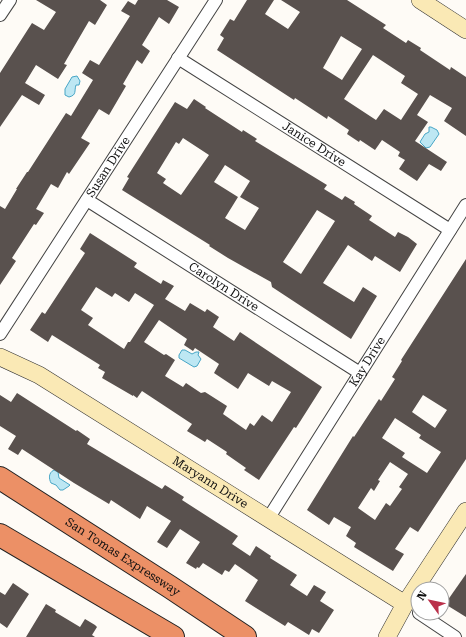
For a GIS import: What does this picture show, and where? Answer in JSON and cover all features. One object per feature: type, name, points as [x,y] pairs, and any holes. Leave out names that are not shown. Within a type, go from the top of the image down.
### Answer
[{"type":"highway","name":"San Tomas Expressway","points":[[0,478],[244,637]]},
{"type":"highway","points":[[0,535],[173,637]]},
{"type":"street","points":[[0,15],[10,0]]},
{"type":"street","name":"Susan Drive","points":[[0,334],[216,0]]},
{"type":"street","points":[[420,0],[466,30]]},
{"type":"street","name":"Janice Drive","points":[[178,58],[450,230]]},
{"type":"street","name":"Carolyn Drive","points":[[87,200],[360,373]]},
{"type":"street","name":"Kay Drive","points":[[268,519],[466,205]]},
{"type":"street","name":"Maryann Drive","points":[[0,357],[39,375],[410,608]]},
{"type":"street","points":[[429,581],[466,511]]},
{"type":"street","points":[[387,637],[410,614]]},
{"type":"street","name":"Maryann Drive","points":[[431,621],[455,637]]},
{"type":"water","points":[[77,76],[80,81],[79,85],[76,85],[74,94],[69,97],[65,95],[65,89],[72,77]]},
{"type":"water","points":[[429,127],[437,130],[439,134],[430,147],[426,148],[420,142],[425,134],[429,132]]},
{"type":"water","points":[[182,350],[192,354],[199,352],[198,355],[201,359],[197,366],[194,367],[179,358]]},
{"type":"water","points":[[54,470],[58,472],[59,478],[70,485],[63,490],[60,490],[56,485],[51,483],[49,478],[50,474]]},
{"type":"building","points":[[36,0],[100,0],[107,5],[95,25],[89,21],[64,64],[67,65],[58,79],[36,65],[25,83],[45,95],[39,105],[22,95],[0,127],[0,73],[32,23],[44,30],[56,12]]},
{"type":"building","points":[[138,0],[167,0],[179,7],[169,24],[159,17],[142,45],[150,51],[142,64],[137,60],[123,84],[126,86],[109,115],[99,109],[81,138],[90,143],[69,174],[67,172],[58,188],[51,184],[36,209],[44,213],[36,225],[34,224],[12,258],[16,261],[0,285],[0,206],[5,209],[16,189],[66,113],[71,116],[93,80],[82,73],[90,60],[99,65],[130,16],[121,11],[128,1],[135,5]]},
{"type":"building","points":[[247,0],[274,0],[265,14],[288,29],[300,12],[281,0],[347,0],[386,25],[383,28],[406,43],[408,40],[450,70],[451,67],[466,77],[466,136],[444,121],[452,108],[430,95],[417,115],[428,122],[415,141],[447,162],[441,171],[429,164],[417,181],[399,169],[405,160],[398,156],[400,152],[382,140],[375,150],[360,140],[359,142],[347,134],[349,130],[328,116],[327,119],[295,98],[294,100],[217,50],[224,38],[220,35],[230,19],[234,21]],"holes":[[[341,36],[362,49],[342,80],[323,68]],[[373,55],[405,76],[401,83],[418,94],[401,120],[384,109],[376,120],[344,99]]]},
{"type":"building","points":[[194,99],[242,132],[243,130],[257,139],[255,141],[327,185],[324,189],[342,200],[345,196],[355,202],[354,204],[372,216],[369,220],[395,237],[398,232],[417,244],[400,272],[375,256],[372,261],[348,245],[323,283],[354,302],[363,287],[377,296],[351,339],[272,287],[271,282],[228,258],[209,246],[210,245],[122,190],[129,178],[127,177],[175,102],[187,109]],"holes":[[[183,138],[209,155],[181,195],[163,183],[166,179],[157,173],[176,142],[179,144]],[[225,165],[250,181],[240,197],[259,208],[245,230],[225,218],[238,197],[214,182]],[[317,210],[335,221],[301,274],[283,262]]]},
{"type":"building","points":[[90,233],[137,263],[134,267],[161,284],[163,280],[174,286],[165,299],[185,311],[190,303],[205,312],[207,309],[219,317],[213,327],[234,341],[240,332],[322,387],[296,428],[294,427],[259,480],[244,470],[246,468],[226,454],[227,452],[207,439],[205,442],[187,431],[192,424],[142,391],[137,398],[133,396],[102,378],[105,372],[98,368],[100,365],[52,335],[48,342],[30,330],[42,312],[45,314],[85,253],[80,249]],"holes":[[[96,287],[112,297],[115,293],[129,302],[135,293],[154,305],[124,349],[88,325],[93,318],[81,310]],[[159,320],[187,339],[184,345],[193,351],[195,348],[219,364],[214,373],[238,389],[248,373],[269,386],[272,381],[291,392],[272,422],[262,415],[254,426],[250,423],[246,430],[223,414],[227,406],[205,392],[201,393],[186,383],[183,387],[165,376],[175,360],[144,342]]]},
{"type":"building","points":[[466,259],[466,459],[418,532],[410,527],[395,549],[404,554],[393,571],[354,547],[356,543],[346,536],[351,527],[334,517],[329,525],[307,510],[353,436],[354,437],[379,399],[381,401],[395,379],[392,377],[402,361],[401,360]],"holes":[[[423,395],[447,410],[435,428],[412,412]],[[395,418],[421,435],[419,438],[441,452],[427,473],[402,457],[405,453],[382,438]],[[390,462],[408,474],[399,487],[402,489],[390,506],[386,503],[375,520],[358,508],[371,488],[374,491],[380,481],[378,480]]]},
{"type":"building","points":[[17,393],[90,439],[87,444],[162,489],[165,485],[184,497],[182,500],[238,536],[232,544],[250,556],[256,546],[271,556],[270,558],[297,575],[290,585],[307,596],[314,585],[326,592],[320,601],[334,610],[319,633],[312,629],[309,635],[288,622],[285,626],[245,601],[258,580],[235,564],[229,572],[225,570],[222,575],[203,563],[196,569],[186,563],[200,542],[180,529],[167,548],[157,542],[171,521],[147,506],[140,519],[111,500],[109,504],[22,449],[18,455],[8,449],[16,436],[0,426],[0,395],[11,402]]},
{"type":"building","points":[[466,574],[466,617],[450,607],[450,597]]},
{"type":"building","points":[[13,583],[29,594],[7,628],[0,623],[0,592],[5,595]]},
{"type":"building","points":[[46,604],[56,610],[55,612],[80,627],[85,619],[95,625],[97,627],[92,635],[95,637],[26,637]]}]
